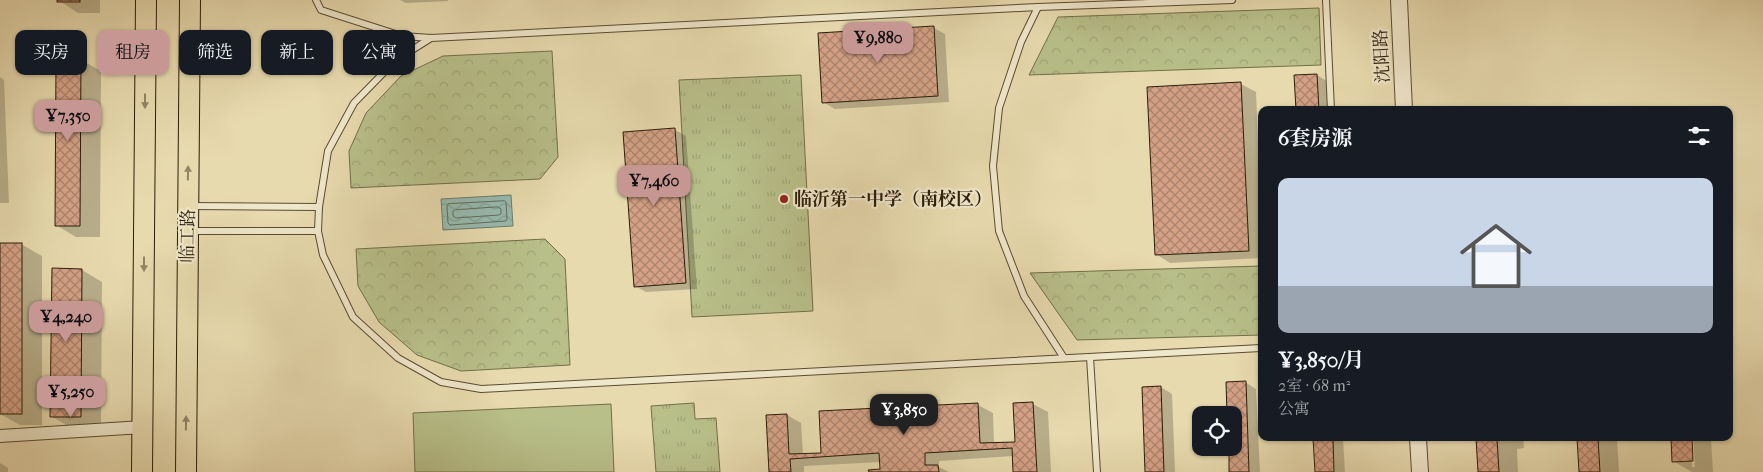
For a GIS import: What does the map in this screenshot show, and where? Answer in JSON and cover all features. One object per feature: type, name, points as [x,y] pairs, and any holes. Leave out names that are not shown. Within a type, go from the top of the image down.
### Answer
[{"type":"main road","points":[[142,472],[146,0]]},
{"type":"main road","name":"临工路","points":[[186,472],[190,0]]},
{"type":"street","name":"沈阳路","points":[[1399,0],[1404,106]]},
{"type":"street","points":[[0,436],[143,427]]},
{"type":"street","points":[[1418,441],[1420,472]]},
{"type":"lane","points":[[316,0],[321,10],[402,36],[431,38],[1150,2],[1232,0]]},
{"type":"lane","points":[[1326,0],[1331,106]]},
{"type":"lane","points":[[1038,8],[1021,42],[999,108],[993,166],[999,232],[1024,296],[1064,358]]},
{"type":"lane","points":[[431,38],[396,60],[354,103],[328,151],[319,207],[318,231],[322,255],[353,317],[398,358],[441,382],[481,389],[1258,348]]},
{"type":"lane","points":[[188,206],[319,207]]},
{"type":"lane","points":[[188,231],[318,231]]},
{"type":"lane","points":[[1090,357],[1097,472]]},
{"type":"green space","points":[[1319,8],[1321,65],[1029,75],[1058,17]]},
{"type":"green space","points":[[552,51],[558,157],[540,179],[351,188],[349,151],[366,113],[401,76],[415,75],[415,69],[443,56]]},
{"type":"green space","points":[[801,75],[813,311],[692,317],[679,80]]},
{"type":"green space","points":[[545,239],[565,259],[570,365],[461,371],[417,355],[379,322],[358,286],[356,249]]},
{"type":"green space","points":[[1258,266],[1258,335],[1077,340],[1030,273]]},
{"type":"green space","points":[[694,403],[695,419],[716,418],[720,472],[656,472],[651,406]]},
{"type":"green space","points":[[611,404],[614,472],[415,472],[413,413]]},
{"type":"water","points":[[511,195],[513,226],[443,230],[441,199]]},
{"type":"building","points":[[57,0],[80,0],[80,2],[57,2]]},
{"type":"building","points":[[934,26],[938,96],[822,103],[818,33]]},
{"type":"building","points":[[1317,74],[1319,106],[1296,106],[1294,75]]},
{"type":"building","points":[[56,75],[81,75],[80,226],[55,226]]},
{"type":"building","points":[[1241,82],[1249,251],[1155,255],[1147,87]]},
{"type":"building","points":[[675,128],[686,283],[634,287],[623,132]]},
{"type":"building","points":[[0,243],[22,243],[22,414],[0,414]]},
{"type":"building","points":[[52,268],[82,269],[81,417],[50,417]]},
{"type":"building","points":[[1246,381],[1249,472],[1229,472],[1229,456],[1242,456],[1242,406],[1227,406],[1226,382]]},
{"type":"building","points":[[1161,386],[1164,472],[1145,472],[1142,387]]},
{"type":"building","points":[[1033,402],[1037,472],[1013,472],[1012,448],[925,453],[925,465],[938,465],[939,472],[869,472],[868,470],[880,469],[879,453],[790,459],[791,472],[769,472],[766,415],[787,414],[789,454],[821,453],[819,411],[978,403],[980,443],[1015,442],[1013,403]]},
{"type":"building","points":[[1313,441],[1333,441],[1334,472],[1315,472]]},
{"type":"building","points":[[1476,441],[1497,441],[1499,472],[1478,472]]},
{"type":"building","points":[[1577,441],[1598,441],[1600,472],[1579,472]]},
{"type":"building","points":[[1671,441],[1692,441],[1693,461],[1672,462]]},
{"type":"place","name":"临沂第一中学（南校区）","points":[[784,199]]}]
